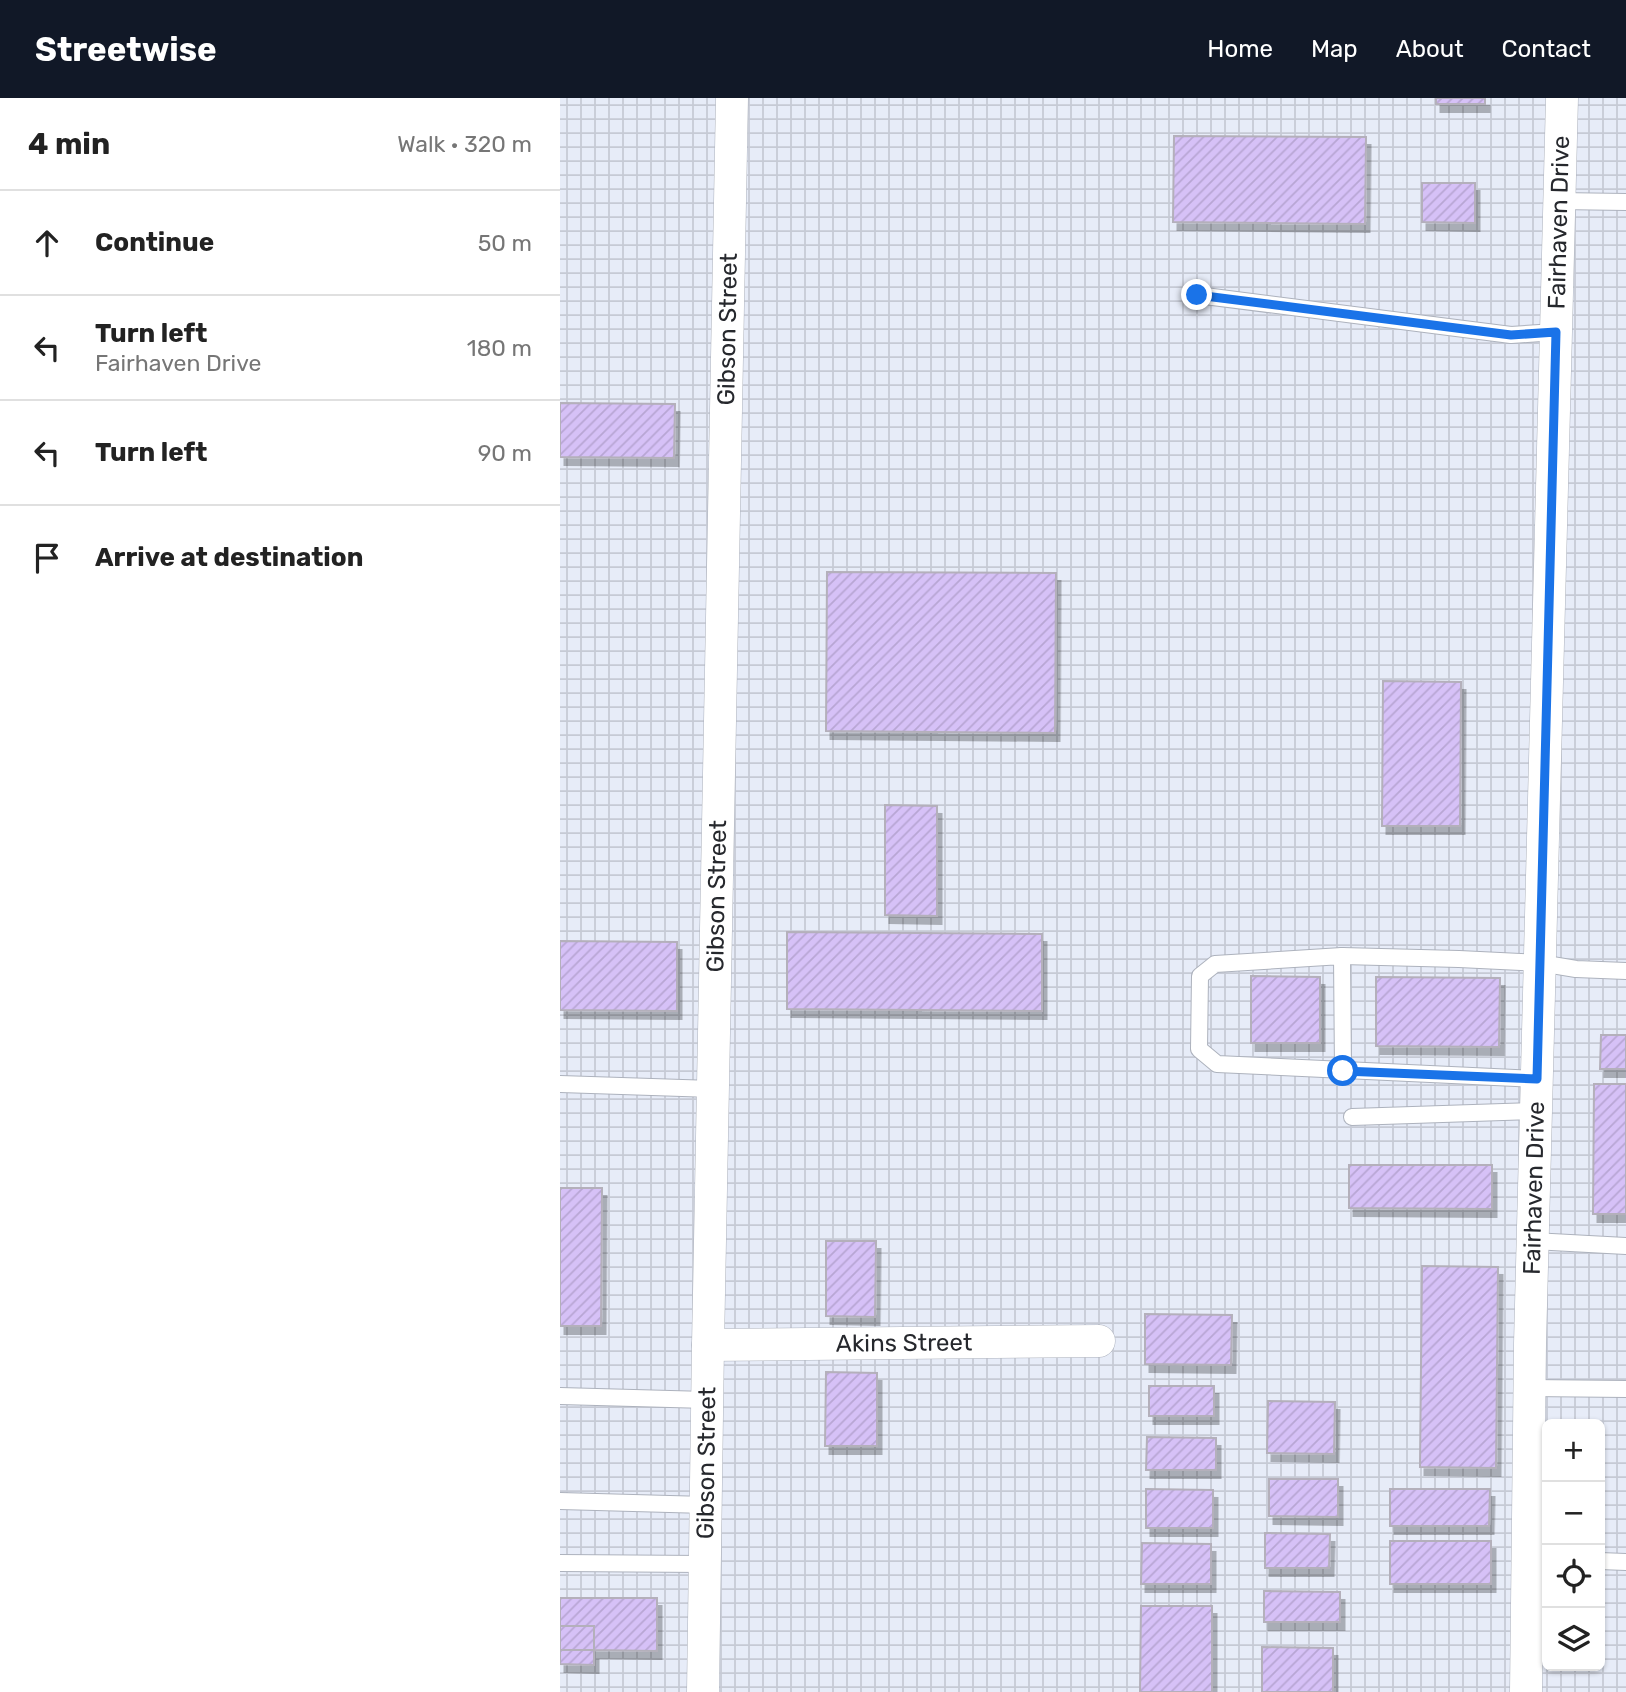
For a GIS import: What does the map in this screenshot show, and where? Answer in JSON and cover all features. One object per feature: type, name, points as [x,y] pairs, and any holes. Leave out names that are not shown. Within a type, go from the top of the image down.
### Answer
[{"type":"street","name":"Gibson Street","points":[[703,1692],[732,98]]},
{"type":"street","name":"Fairhaven Drive","points":[[1526,1692],[1537,1561],[1530,1388],[1562,98]]},
{"type":"street","name":"Akins Street","points":[[708,1345],[1099,1341]]},
{"type":"lane","points":[[1559,201],[1626,202]]},
{"type":"lane","points":[[1197,295],[1511,335],[1556,332]]},
{"type":"lane","points":[[1342,956],[1343,1071]]},
{"type":"lane","points":[[1537,1079],[1217,1064],[1199,1049],[1200,976],[1215,964],[1342,956],[1540,963],[1576,969],[1626,971]]},
{"type":"lane","points":[[560,1084],[713,1088]]},
{"type":"lane","points":[[1352,1117],[1536,1111]]},
{"type":"lane","points":[[1533,1241],[1626,1246]]},
{"type":"lane","points":[[1530,1388],[1626,1389]]},
{"type":"lane","points":[[560,1396],[707,1400]]},
{"type":"lane","points":[[560,1502],[706,1505]]},
{"type":"lane","points":[[1605,1561],[1626,1562]]},
{"type":"lane","points":[[560,1563],[704,1564]]},
{"type":"shaded area","points":[[560,98],[1626,98],[1626,1692],[560,1692]]},
{"type":"building","points":[[1436,98],[1485,98],[1485,104],[1436,104]]},
{"type":"building","points":[[1174,136],[1366,137],[1365,224],[1173,222]]},
{"type":"building","points":[[1422,183],[1475,183],[1475,223],[1422,222]]},
{"type":"building","points":[[560,403],[675,404],[674,458],[560,457]]},
{"type":"building","points":[[827,572],[1056,573],[1055,733],[826,731]]},
{"type":"building","points":[[1383,681],[1461,682],[1460,826],[1382,826]]},
{"type":"building","points":[[885,805],[937,806],[937,916],[885,915]]},
{"type":"building","points":[[787,932],[1042,934],[1042,1011],[787,1009]]},
{"type":"building","points":[[560,941],[677,942],[677,1011],[560,1010]]},
{"type":"building","points":[[1251,976],[1320,977],[1320,1043],[1251,1043]]},
{"type":"building","points":[[1376,977],[1500,978],[1499,1047],[1376,1046]]},
{"type":"building","points":[[1601,1035],[1626,1035],[1626,1069],[1600,1069]]},
{"type":"building","points":[[1594,1084],[1626,1084],[1626,1214],[1593,1214]]},
{"type":"building","points":[[1349,1165],[1492,1165],[1492,1209],[1349,1208]]},
{"type":"building","points":[[560,1188],[602,1188],[601,1326],[560,1326]]},
{"type":"building","points":[[826,1241],[876,1241],[875,1317],[826,1316]]},
{"type":"building","points":[[1422,1266],[1498,1267],[1496,1468],[1420,1467]]},
{"type":"building","points":[[1145,1314],[1232,1315],[1231,1365],[1145,1364]]},
{"type":"building","points":[[826,1372],[877,1373],[877,1446],[825,1446]]},
{"type":"building","points":[[1149,1386],[1214,1386],[1214,1416],[1149,1416]]},
{"type":"building","points":[[1268,1401],[1335,1402],[1334,1454],[1267,1453]]},
{"type":"building","points":[[1147,1437],[1216,1438],[1216,1470],[1146,1470]]},
{"type":"building","points":[[1269,1479],[1338,1479],[1338,1517],[1269,1516]]},
{"type":"building","points":[[1146,1489],[1213,1490],[1213,1528],[1146,1528]]},
{"type":"building","points":[[1390,1489],[1490,1489],[1489,1526],[1390,1526]]},
{"type":"building","points":[[1265,1533],[1330,1534],[1329,1568],[1265,1568]]},
{"type":"building","points":[[1390,1541],[1491,1541],[1491,1584],[1390,1584]]},
{"type":"building","points":[[1142,1543],[1211,1544],[1211,1584],[1141,1584]]},
{"type":"building","points":[[1264,1591],[1340,1592],[1340,1622],[1264,1622]]},
{"type":"building","points":[[560,1598],[657,1598],[657,1651],[594,1650],[594,1626],[560,1626]]},
{"type":"building","points":[[1141,1606],[1212,1606],[1212,1692],[1140,1692]]},
{"type":"building","points":[[560,1626],[594,1626],[594,1650],[560,1650]]},
{"type":"building","points":[[1262,1647],[1333,1648],[1333,1692],[1262,1692]]},
{"type":"building","points":[[560,1650],[594,1650],[594,1665],[560,1664]]},
{"type":"route","points":[[1197,295],[1511,335],[1556,332],[1537,1079],[1343,1071]]}]
